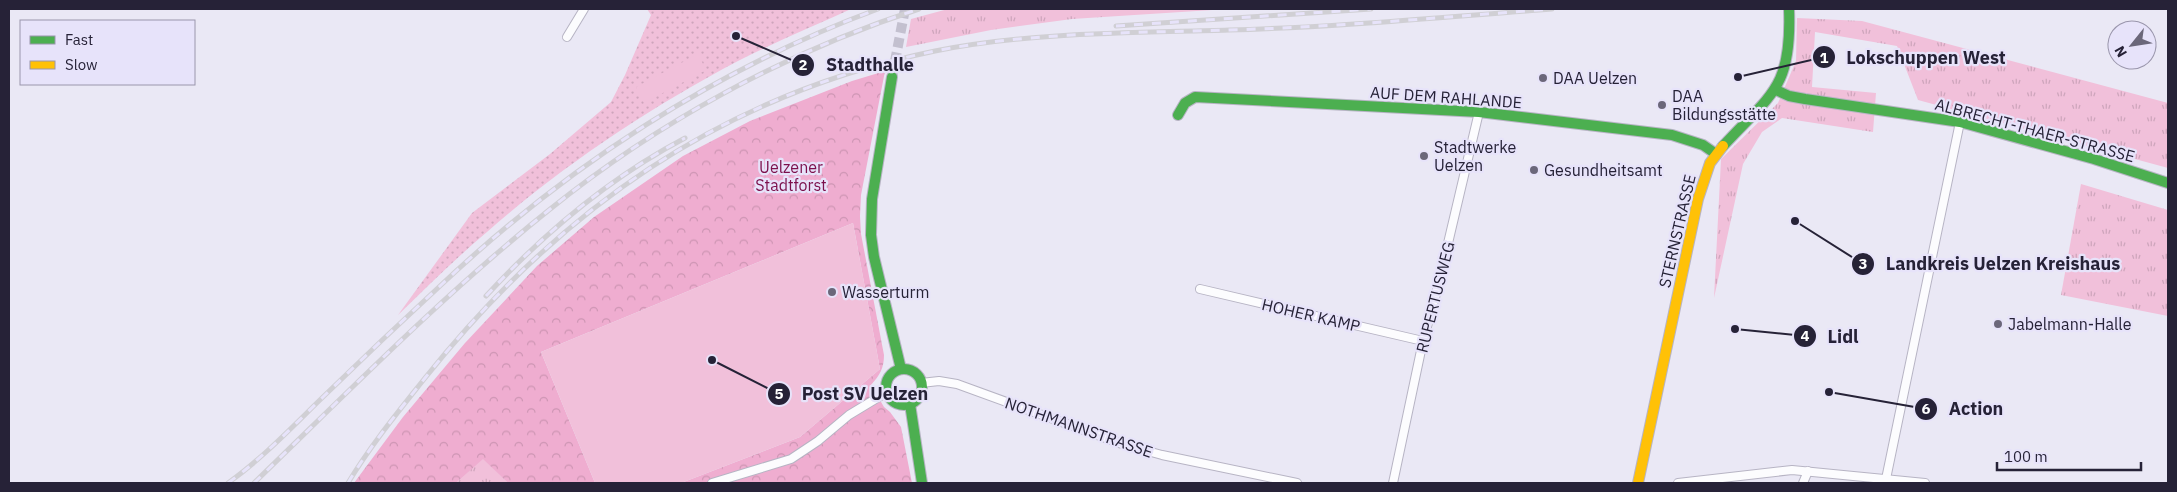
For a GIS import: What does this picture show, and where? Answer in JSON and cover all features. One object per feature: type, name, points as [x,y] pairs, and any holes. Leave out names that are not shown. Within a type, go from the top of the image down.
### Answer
[{"type":"street","points":[[567,37],[584,9]]},
{"type":"street","name":"STERNSTRASSE","points":[[1638,483],[1705,172],[1716,154],[1776,90],[1785,70],[1789,9]]},
{"type":"street","points":[[892,77],[872,199],[871,235],[874,257],[901,369]]},
{"type":"street","name":"ALBRECHT-THAER-STRASSE","points":[[1776,90],[1789,96],[1805,99],[1960,122],[2094,159],[2168,183]]},
{"type":"street","name":"AUF DEM RAHLANDE","points":[[1178,115],[1185,103],[1195,97],[1479,112],[1672,135],[1703,145],[1716,154]]},
{"type":"street","name":"RUPERTUSWEG","points":[[1393,483],[1423,341],[1479,112]]},
{"type":"street","points":[[1886,479],[1960,122]]},
{"type":"street","name":"HOHER KAMP","points":[[1200,289],[1423,341]]},
{"type":"street","points":[[901,369],[914,372],[921,383],[920,396],[910,404],[894,402],[887,392],[886,386],[890,375],[901,369]]},
{"type":"street","name":"NOTHMANNSTRASSE","points":[[921,383],[939,381],[957,384],[1122,444],[1172,457],[1297,483]]},
{"type":"street","points":[[712,483],[791,459],[818,441],[849,415],[887,392]]},
{"type":"street","points":[[910,404],[922,483]]},
{"type":"street","points":[[1678,483],[1792,470],[1925,483]]},
{"type":"street","points":[[1802,483],[1808,471]]},
{"type":"green space","points":[[647,9],[851,9],[738,61],[672,98],[607,139],[545,184],[516,208],[464,252],[398,315],[472,213],[550,154],[611,102],[651,15]]},
{"type":"green space","points":[[948,9],[1228,9],[1072,19],[991,30],[906,47],[911,19]]},
{"type":"green space","points":[[1797,18],[1862,21],[2168,103],[2168,168],[1918,100],[1897,46],[1815,32],[1812,87],[1876,93],[1873,132],[1782,118],[1762,132],[1743,164],[1714,298],[1721,159],[1778,103],[1796,61]]},
{"type":"green space","points":[[698,54],[706,70],[644,103],[636,87]]},
{"type":"green space","name":"Uelzener Stadtforst","points":[[885,71],[861,195],[861,234],[884,355],[881,371],[871,385],[884,407],[901,427],[912,483],[681,483],[800,437],[880,369],[853,223],[541,352],[595,483],[508,483],[483,459],[456,483],[354,483],[403,417],[465,343],[537,266],[594,217],[683,156],[750,121],[852,81]]},
{"type":"green space","points":[[2081,184],[2168,210],[2168,316],[2061,295]]},
{"type":"green space","points":[[853,223],[880,369],[800,437],[681,483],[595,483],[541,352]]},
{"type":"green space","points":[[483,458],[508,483],[456,483]]},
{"type":"tunnel","points":[[892,77],[905,9]]},
{"type":"railway","points":[[228,483],[266,452],[488,242],[591,162],[645,125],[759,61],[818,33],[878,9]]},
{"type":"railway","points":[[254,483],[472,275],[549,210],[591,178],[679,119],[772,68],[869,26],[919,9]]},
{"type":"railway","points":[[1116,26],[1371,9]]},
{"type":"railway","points":[[348,483],[375,442],[425,378],[477,318],[531,262],[589,212],[650,168],[715,130],[784,97],[857,71],[935,51],[1008,40],[1082,34],[1310,27],[1552,9]]},
{"type":"railway","points":[[486,296],[531,250],[579,208],[630,171],[685,138]]},
{"type":"traffic: fast","points":[[1723,146],[1766,100],[1782,73],[1787,56],[1789,9]]},
{"type":"traffic: fast","points":[[892,77],[872,199],[871,235],[874,257],[901,369]]},
{"type":"traffic: fast","points":[[1776,90],[1789,96],[1805,99],[1960,122],[2094,159],[2168,183]]},
{"type":"traffic: fast","points":[[1178,115],[1185,103],[1195,97],[1479,112],[1672,135],[1703,145],[1716,154]]},
{"type":"traffic: fast","points":[[904,369],[917,374],[922,387],[917,400],[904,405],[891,400],[886,387],[891,374],[904,369]]},
{"type":"traffic: fast","points":[[910,404],[922,483]]},
{"type":"traffic: slow","points":[[1638,483],[1698,199],[1710,163],[1723,146]]},
{"type":"place","name":"Stadthalle","points":[[736,36]]},
{"type":"place","name":"Lokschuppen West","points":[[1738,77]]},
{"type":"place","name":"DAA Uelzen","points":[[1543,78]]},
{"type":"place","name":"DAA Bildungsstätte","points":[[1662,105]]},
{"type":"place","name":"Stadtwerke Uelzen","points":[[1424,156]]},
{"type":"place","name":"Gesundheitsamt","points":[[1534,170]]},
{"type":"place","name":"Landkreis Uelzen Kreishaus","points":[[1795,221]]},
{"type":"place","name":"Wasserturm","points":[[832,292]]},
{"type":"place","name":"Jabelmann-Halle","points":[[1998,324]]},
{"type":"place","name":"Lidl","points":[[1735,329]]},
{"type":"place","name":"Post SV Uelzen","points":[[712,360]]},
{"type":"place","name":"Action","points":[[1829,392]]}]
